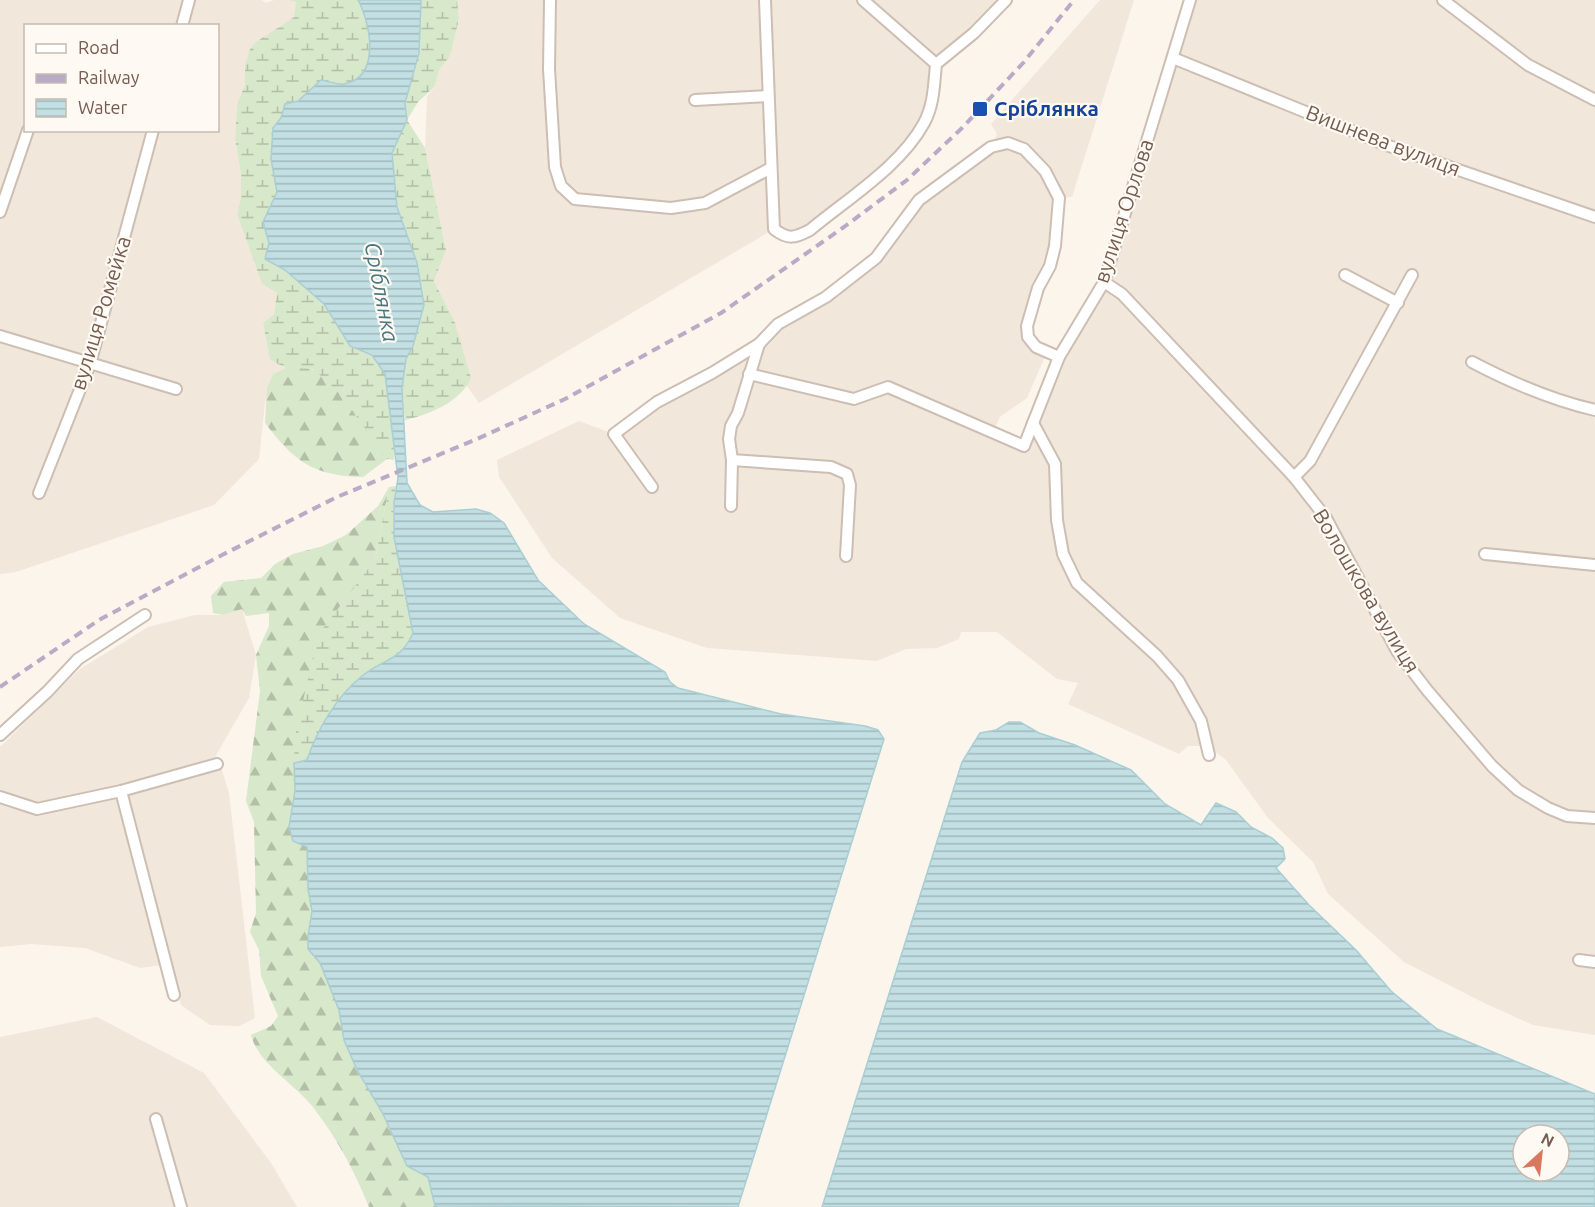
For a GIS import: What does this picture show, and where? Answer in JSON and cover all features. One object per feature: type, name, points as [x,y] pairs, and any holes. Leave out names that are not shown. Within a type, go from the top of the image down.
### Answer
[{"type":"street","points":[[183,24],[189,0]]},
{"type":"street","points":[[550,0],[549,69],[555,166],[561,186],[575,199],[671,208],[705,202],[771,168]]},
{"type":"street","points":[[765,0],[774,229],[783,236],[795,238],[810,230],[905,152],[925,122],[933,96],[936,64],[974,33],[1006,0]]},
{"type":"street","points":[[863,0],[936,64]]},
{"type":"street","name":"вулиця Орлова","points":[[749,374],[854,399],[888,387],[1024,446],[1059,357],[1104,282],[1124,209],[1190,0]]},
{"type":"street","points":[[1443,0],[1528,66],[1595,100]]},
{"type":"street","name":"Вишнева вулиця","points":[[1173,58],[1389,146],[1595,217]]},
{"type":"street","points":[[696,100],[768,96]]},
{"type":"street","points":[[0,212],[27,132]]},
{"type":"street","name":"вулиця Ромейка","points":[[39,493],[90,364],[152,132]]},
{"type":"street","points":[[652,487],[614,434],[657,402],[712,373],[759,344],[778,324],[826,297],[876,258],[919,200],[991,147],[1008,143],[1024,149],[1045,171],[1059,198],[1055,246],[1050,266],[1038,288],[1027,326],[1028,338],[1036,347],[1059,357]]},
{"type":"street","points":[[1344,275],[1398,303]]},
{"type":"street","points":[[1294,477],[1310,461],[1412,275]]},
{"type":"street","name":"Волошкова вулиця","points":[[1104,282],[1122,294],[1294,477],[1326,518],[1397,651],[1492,766],[1518,790],[1548,808],[1567,816],[1595,818]]},
{"type":"street","points":[[0,336],[176,389]]},
{"type":"street","points":[[731,507],[732,460],[729,439],[731,426],[738,413],[759,344]]},
{"type":"street","points":[[1472,362],[1514,384],[1569,404],[1595,410]]},
{"type":"street","points":[[1033,423],[1055,464],[1057,520],[1063,554],[1077,583],[1157,656],[1178,680],[1201,721],[1209,755]]},
{"type":"street","points":[[732,460],[831,466],[847,474],[850,484],[846,556]]},
{"type":"street","points":[[1485,554],[1595,565]]},
{"type":"street","points":[[0,735],[48,692],[78,658],[145,615]]},
{"type":"street","points":[[0,797],[37,809],[121,791],[218,764]]},
{"type":"street","points":[[121,791],[174,995]]},
{"type":"street","points":[[1579,960],[1595,962]]},
{"type":"street","points":[[156,1119],[181,1207]]},
{"type":"shaded area","points":[[0,0],[262,0],[266,3],[274,0],[288,0],[296,2],[295,17],[276,28],[245,66],[245,83],[237,105],[235,139],[241,174],[241,197],[237,214],[262,284],[277,293],[274,314],[263,323],[270,360],[286,368],[273,374],[265,403],[259,459],[214,505],[16,572],[0,574]]},
{"type":"shaded area","points":[[457,0],[1006,0],[936,64],[933,96],[905,152],[810,230],[783,236],[774,229],[479,403],[467,386],[468,369],[449,311],[434,281],[446,250],[425,148],[427,96],[435,86],[439,70],[450,56],[459,19]]},
{"type":"shaded area","points":[[1100,0],[1134,0],[1072,197],[1059,198],[1055,246],[1028,337],[1047,352],[1027,398],[1000,417],[993,432],[1023,446],[1059,357],[1104,282],[1190,0],[1595,0],[1595,1035],[1533,1025],[1404,962],[1328,894],[1313,862],[1268,818],[1226,760],[1207,746],[1188,746],[1179,754],[1068,704],[1078,683],[1057,679],[997,632],[961,632],[959,639],[937,648],[906,649],[877,661],[707,648],[620,618],[552,558],[499,477],[497,460],[579,421],[614,434],[712,373],[876,258],[907,215],[991,147],[997,134],[991,124]]},
{"type":"shaded area","points":[[242,609],[256,655],[249,698],[215,757],[125,785],[39,804],[0,792],[0,747],[80,669],[148,627],[195,615],[223,615]]},
{"type":"shaded area","points":[[221,767],[229,793],[255,1018],[239,1026],[210,1025],[181,1005],[127,794]]},
{"type":"shaded area","points":[[120,795],[161,965],[140,968],[85,948],[31,944],[0,947],[0,802],[46,813]]},
{"type":"shaded area","points":[[97,1017],[204,1073],[271,1163],[297,1207],[0,1207],[0,1037]]},
{"type":"green space","points":[[288,0],[358,0],[366,21],[370,48],[364,71],[356,79],[344,84],[321,81],[273,128],[271,159],[277,192],[263,222],[269,243],[265,259],[285,270],[325,304],[350,346],[372,355],[385,374],[393,424],[394,460],[387,459],[341,395],[320,375],[312,369],[286,368],[270,360],[263,323],[274,314],[277,293],[262,284],[237,214],[241,197],[241,174],[235,139],[237,105],[245,84],[245,66],[250,49],[256,42],[294,17],[296,2]]},
{"type":"green space","points":[[421,0],[457,0],[459,19],[450,56],[439,70],[435,86],[418,102],[407,120],[405,103],[419,53]]},
{"type":"green space","points":[[407,120],[425,148],[446,250],[434,281],[455,323],[471,378],[452,401],[424,415],[405,420],[402,388],[406,359],[413,346],[424,305],[417,263],[397,207],[392,152]]},
{"type":"green space","points":[[286,368],[307,368],[322,376],[354,410],[387,459],[363,477],[331,473],[306,464],[296,457],[265,423],[267,388],[273,374]]},
{"type":"green space","points":[[396,486],[393,505],[395,541],[413,633],[403,649],[353,684],[336,704],[322,726],[307,760],[294,763],[295,736],[318,635],[375,560],[389,487]]},
{"type":"green space","points":[[389,487],[375,560],[352,593],[295,736],[295,791],[289,827],[293,840],[307,846],[308,889],[312,911],[308,936],[309,949],[320,963],[339,1010],[344,1040],[407,1166],[428,1177],[438,1207],[369,1207],[344,1155],[322,1119],[305,1098],[269,1065],[255,1046],[251,1035],[271,1026],[278,1016],[261,976],[259,950],[250,932],[256,913],[254,822],[246,801],[260,691],[256,655],[269,626],[269,613],[246,616],[242,609],[223,615],[213,613],[211,596],[224,582],[261,578],[275,564],[293,554],[323,546],[346,535],[378,506]]},
{"type":"water","points":[[358,0],[421,0],[419,53],[405,103],[407,120],[392,153],[397,207],[417,263],[424,305],[413,346],[406,359],[402,388],[407,483],[420,505],[433,512],[476,509],[490,513],[504,523],[538,580],[584,624],[665,672],[670,682],[678,688],[781,714],[865,726],[878,730],[884,739],[738,1207],[435,1206],[428,1177],[407,1166],[382,1112],[357,1070],[344,1040],[339,1010],[320,963],[308,949],[312,911],[308,889],[307,847],[293,841],[289,827],[295,791],[294,763],[307,760],[322,726],[336,704],[353,684],[403,649],[413,633],[394,537],[394,502],[398,478],[385,374],[372,355],[350,346],[324,304],[285,270],[265,259],[269,243],[263,222],[277,192],[271,159],[273,128],[281,118],[285,104],[298,101],[321,80],[344,84],[356,79],[364,71],[370,48],[369,34]]},
{"type":"water","points":[[1009,722],[1020,722],[1039,733],[1075,745],[1131,770],[1165,804],[1201,825],[1216,803],[1236,812],[1251,827],[1272,838],[1283,848],[1285,859],[1276,868],[1309,905],[1356,950],[1391,991],[1437,1029],[1595,1094],[1595,1207],[822,1207],[962,762],[980,733],[996,730]]},
{"type":"railway","points":[[0,687],[99,620],[222,555],[337,497],[477,439],[565,399],[721,313],[907,180],[962,128],[1024,62],[1074,0]]},
{"type":"place","name":"Сріблянка","points":[[980,109]]}]
